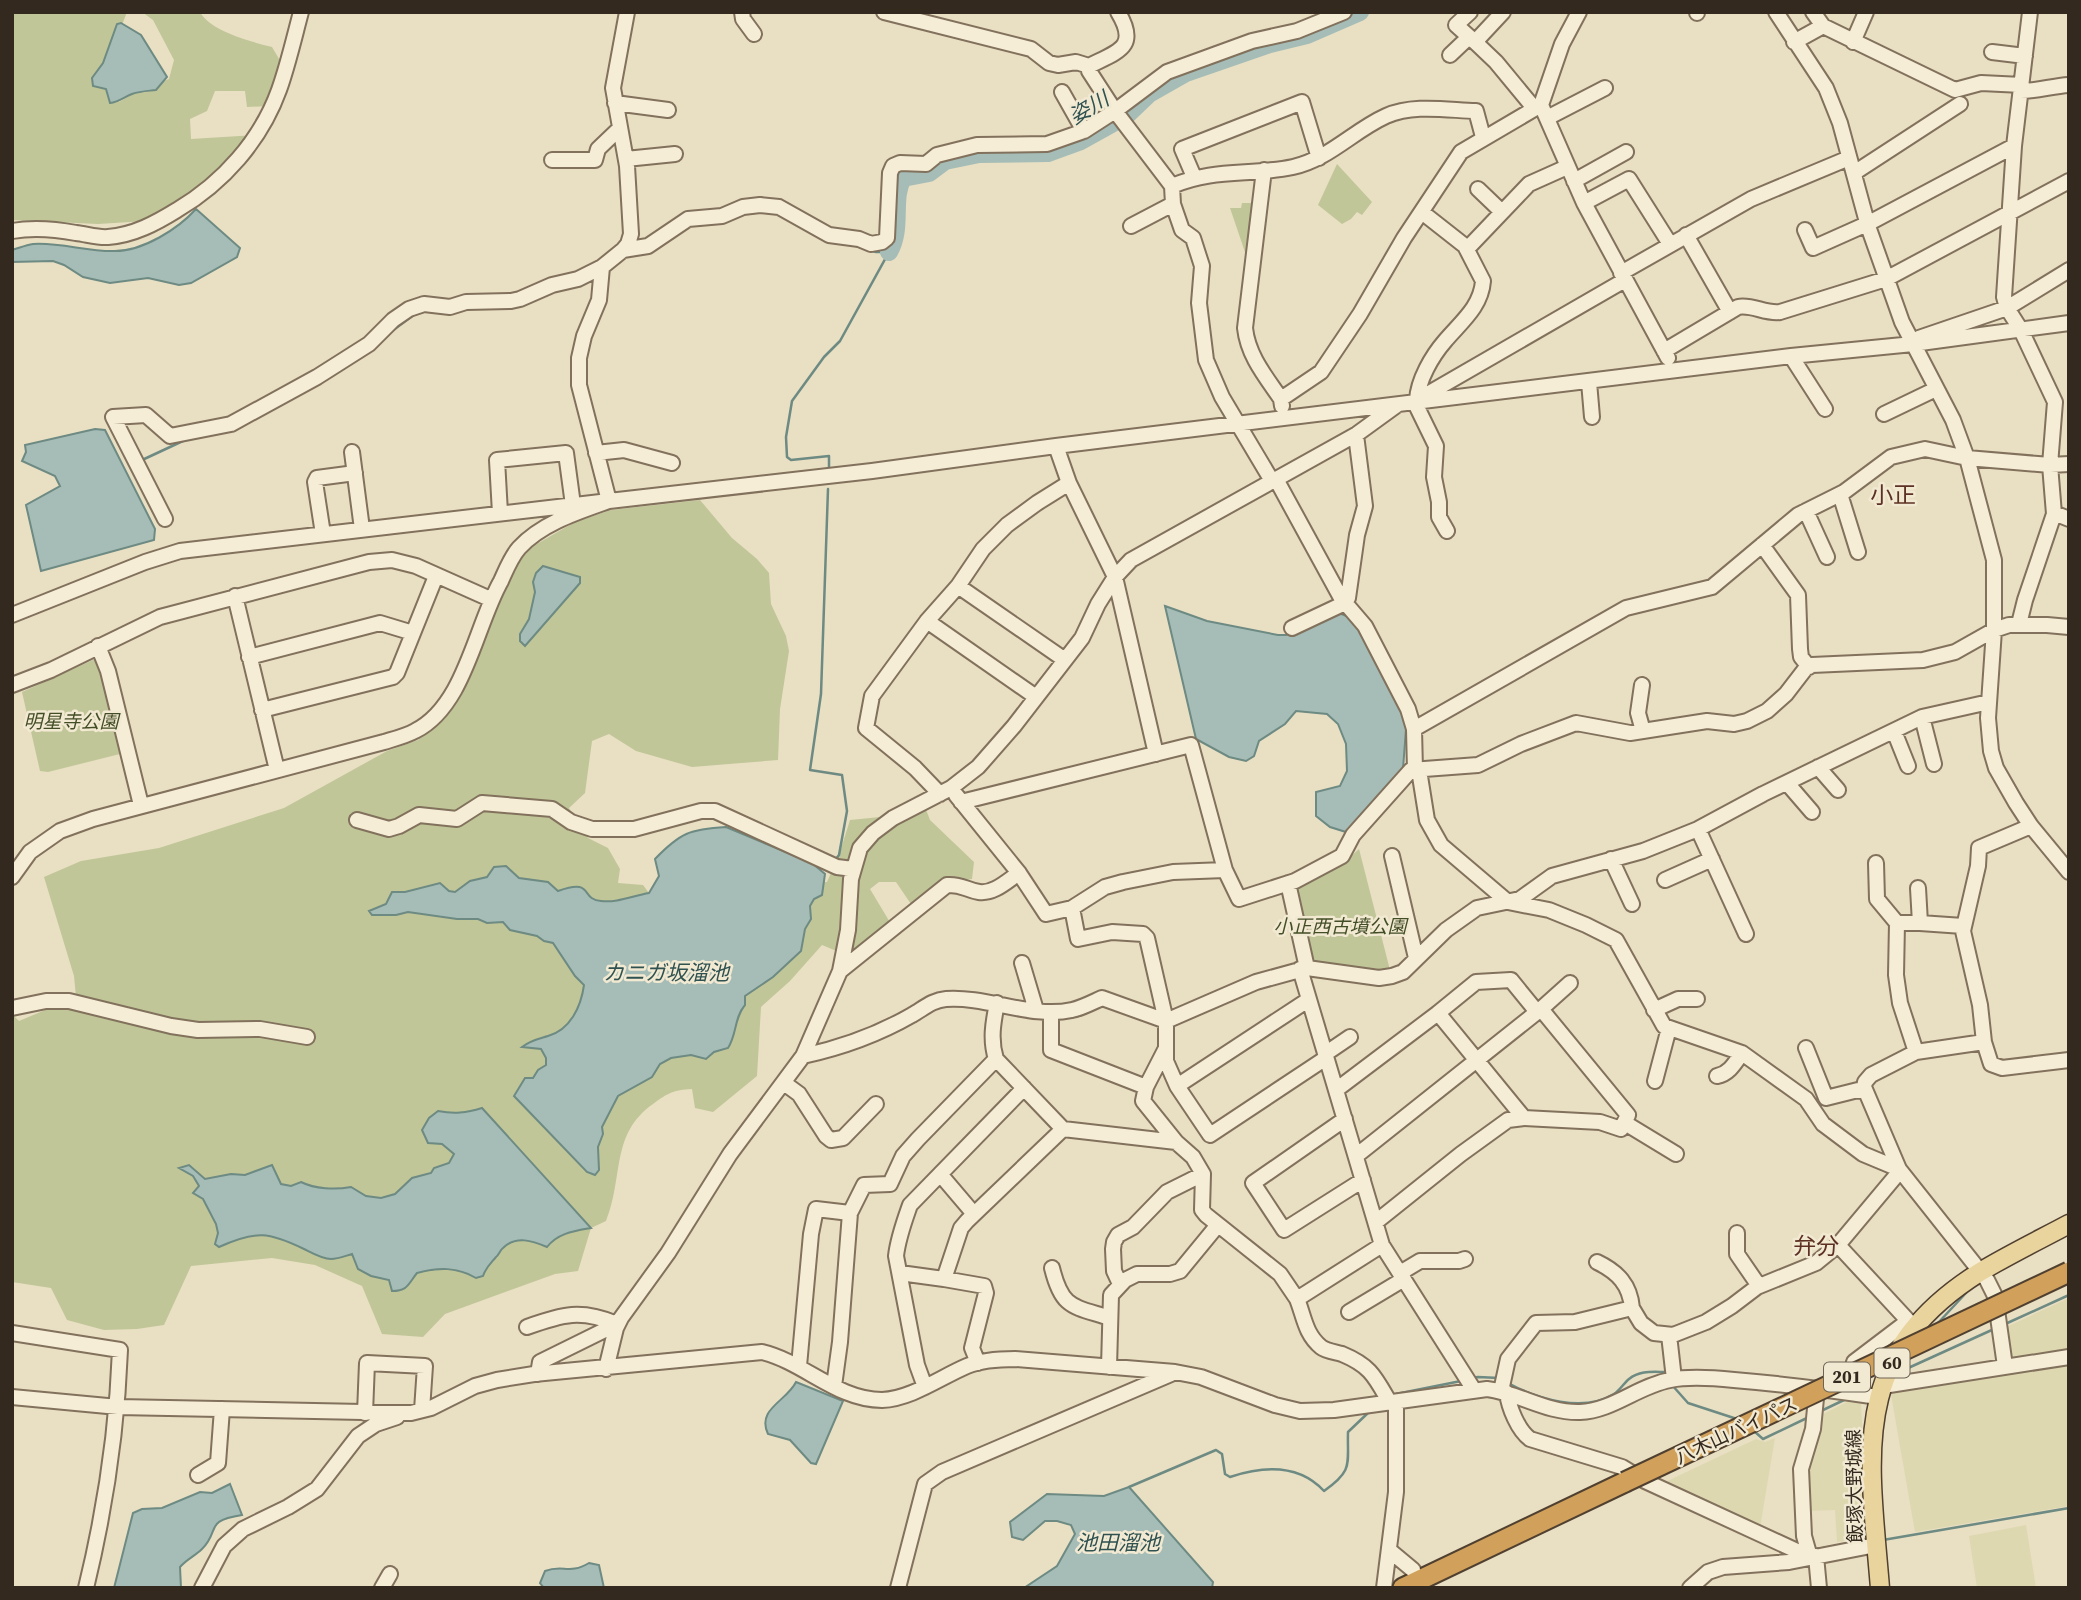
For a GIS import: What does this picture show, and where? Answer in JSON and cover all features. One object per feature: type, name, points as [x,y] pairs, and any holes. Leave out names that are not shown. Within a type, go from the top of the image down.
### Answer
[{"type":"highway","name":"八木山バイパス","points":[[1402,1588],[2069,1272]]},
{"type":"main road","name":"飯塚大野城線","points":[[1880,1588],[1871,1452],[1874,1414],[1896,1352],[1911,1324],[1948,1295],[1980,1272],[2069,1224]]},
{"type":"street","points":[[12,231],[27,228],[57,230],[105,238],[149,227],[198,198],[242,157],[270,112],[301,12]]},
{"type":"street","points":[[165,519],[113,417],[146,415],[170,436],[231,424],[317,377],[369,344],[393,320],[410,309],[424,304],[450,307],[466,302],[511,301],[552,285],[578,279],[602,267],[623,250],[631,234],[626,159],[613,88],[627,12]]},
{"type":"street","points":[[742,12],[743,19],[754,34]]},
{"type":"street","points":[[884,12],[1031,49],[1049,63],[1058,65],[1076,62],[1089,66],[1120,49],[1127,39],[1128,29],[1118,12]]},
{"type":"street","points":[[623,250],[648,246],[688,219],[722,216],[743,207],[760,205],[779,207],[829,235],[859,239],[871,244],[882,242],[887,238],[890,173],[893,166],[900,163],[926,164],[937,155],[976,145],[1047,144],[1084,131],[1167,72],[1252,41],[1297,31],[1344,12]]},
{"type":"street","points":[[1470,12],[1456,26],[1496,62],[1541,110],[1584,203],[1675,371]]},
{"type":"street","points":[[1450,55],[1503,12]]},
{"type":"street","points":[[1541,110],[1563,44],[1579,12]]},
{"type":"street","points":[[1776,12],[1826,88],[1840,123],[1886,279],[1913,344],[1952,421],[1967,458],[1994,560],[1994,630],[1989,702],[1990,740],[1996,768],[2031,826],[2069,872]]},
{"type":"street","points":[[1813,12],[1823,26],[1955,90],[1981,83],[2040,91],[2069,85]]},
{"type":"street","points":[[1853,41],[1866,12]]},
{"type":"street","points":[[2019,624],[2054,513],[2050,465],[2062,401],[2007,308],[2004,297],[2014,146],[2030,12]]},
{"type":"street","points":[[1794,41],[1823,26]]},
{"type":"street","points":[[1992,52],[2025,56]]},
{"type":"street","points":[[1089,66],[1089,71],[1115,111],[1172,186],[1173,204],[1182,230],[1193,238],[1202,266],[1199,303],[1206,360],[1218,391],[1274,480],[1345,603],[1365,626],[1408,709],[1414,729],[1417,770],[1425,812],[1431,831],[1441,845],[1508,902],[1549,910],[1610,936],[1622,949],[1664,1026],[1742,1053],[1806,1099],[1823,1124],[1863,1154],[1899,1170]]},
{"type":"street","points":[[1281,399],[1321,372],[1461,152],[1483,137],[1541,110],[1605,88]]},
{"type":"street","points":[[1062,92],[1084,131]]},
{"type":"street","points":[[1194,177],[1181,149],[1302,102],[1319,158]]},
{"type":"street","points":[[615,103],[668,110]]},
{"type":"street","points":[[1854,173],[1960,104]]},
{"type":"street","points":[[1172,186],[1194,177],[1293,167],[1319,158],[1385,117],[1408,109],[1476,111],[1483,137]]},
{"type":"street","points":[[552,160],[595,160],[598,149],[620,128]]},
{"type":"street","points":[[1805,230],[1813,248],[1869,223],[2014,146]]},
{"type":"street","points":[[1574,181],[1626,152]]},
{"type":"street","points":[[626,159],[675,154]]},
{"type":"street","points":[[1416,402],[1623,276],[1670,244],[1751,199],[1849,158]]},
{"type":"street","points":[[1467,249],[1530,184],[1567,167]]},
{"type":"street","points":[[1264,170],[1245,328],[1246,342],[1252,357],[1281,399],[1282,418]]},
{"type":"street","points":[[1584,203],[1629,179],[1670,244]]},
{"type":"street","points":[[1664,351],[1745,306],[1762,312],[1780,312],[1886,279],[2069,181]]},
{"type":"street","points":[[1478,189],[1502,212]]},
{"type":"street","points":[[1131,226],[1173,204]]},
{"type":"street","points":[[1423,213],[1467,249],[1483,281],[1478,302],[1433,357],[1418,389],[1416,402],[1436,446],[1434,477],[1439,517],[1447,531]]},
{"type":"street","points":[[1686,235],[1730,312]]},
{"type":"street","points":[[602,267],[599,300],[584,336],[579,358],[579,385],[609,501]]},
{"type":"street","points":[[1913,344],[1921,336],[2007,308],[2069,270]]},
{"type":"street","points":[[12,615],[145,562],[180,551],[872,471],[1282,418],[1791,356],[1913,344],[2069,323]]},
{"type":"street","points":[[1791,356],[1825,409]]},
{"type":"street","points":[[1589,382],[1592,417]]},
{"type":"street","points":[[1884,414],[1936,389]]},
{"type":"street","points":[[606,1369],[617,1324],[668,1253],[730,1154],[803,1056],[840,971],[848,930],[848,901],[853,869],[860,848],[873,833],[909,808],[946,791],[978,767],[1014,726],[1082,638],[1098,604],[1115,577],[1131,560],[1356,435],[1397,405]]},
{"type":"street","points":[[1292,628],[1345,603],[1348,598],[1365,506],[1356,435]]},
{"type":"street","points":[[1056,446],[1069,483],[1115,577],[1156,754]]},
{"type":"street","points":[[597,453],[624,450],[672,463]]},
{"type":"street","points":[[1414,729],[1626,608],[1712,587],[1786,524],[1840,494],[1891,457],[1908,451],[1934,450],[1967,458],[2050,465],[2069,464]]},
{"type":"street","points":[[352,452],[362,529]]},
{"type":"street","points":[[500,513],[497,460],[566,453],[573,505]]},
{"type":"street","points":[[323,534],[317,478],[355,473]]},
{"type":"street","points":[[1069,483],[1007,525],[983,549],[958,586],[927,621],[872,696],[866,728],[961,802],[1019,873],[1046,914],[1072,908],[1105,887],[1123,881],[1173,872],[1225,870]]},
{"type":"street","points":[[1840,494],[1858,552]]},
{"type":"street","points":[[12,877],[30,852],[60,831],[93,819],[384,742],[415,731],[438,714],[453,694],[490,599],[518,550],[533,537],[573,514],[609,501]]},
{"type":"street","points":[[1806,511],[1827,557]]},
{"type":"street","points":[[2054,513],[2069,519]]},
{"type":"street","points":[[1762,545],[1798,595],[1801,657],[1809,667]]},
{"type":"street","points":[[12,685],[51,670],[160,617],[369,562],[393,560],[416,566],[490,599]]},
{"type":"street","points":[[262,710],[393,677],[436,576]]},
{"type":"street","points":[[958,586],[1065,660]]},
{"type":"street","points":[[235,596],[276,771]]},
{"type":"street","points":[[927,621],[1036,697]]},
{"type":"street","points":[[250,657],[380,623],[413,633]]},
{"type":"street","points":[[961,802],[1191,745],[1225,870],[1239,899],[1288,883],[1342,856],[1353,835],[1411,770],[1478,765],[1521,744],[1576,723],[1630,733],[1707,721],[1734,724],[1747,721],[1766,711],[1809,667],[1819,664],[1923,660],[1955,652],[1994,630],[2009,625],[2069,628]]},
{"type":"street","points":[[98,646],[108,671],[141,805]]},
{"type":"street","points":[[1642,685],[1638,713],[1643,731]]},
{"type":"street","points":[[803,1056],[862,1038],[941,999],[965,998],[1051,1012],[1074,1010],[1102,998],[1166,1021],[1256,982],[1304,969],[1379,978],[1402,972],[1446,930],[1477,908],[1520,899],[1552,876],[1643,851],[1698,829],[1922,718],[1989,702]]},
{"type":"street","points":[[1922,718],[1934,764]]},
{"type":"street","points":[[1894,731],[1908,766]]},
{"type":"street","points":[[1818,768],[1838,790]]},
{"type":"street","points":[[1787,783],[1812,812]]},
{"type":"street","points":[[357,820],[389,829],[419,815],[457,819],[482,803],[552,809],[571,822],[592,829],[634,829],[701,811],[715,811],[837,867],[853,869]]},
{"type":"street","points":[[2031,826],[1979,848],[1978,866],[1963,926],[1980,1005],[1984,1042],[1991,1064],[1996,1068],[2069,1060]]},
{"type":"street","points":[[1698,829],[1746,934]]},
{"type":"street","points":[[1392,856],[1416,958]]},
{"type":"street","points":[[1611,859],[1632,904]]},
{"type":"street","points":[[1665,880],[1712,859]]},
{"type":"street","points":[[1876,863],[1879,905],[1897,923],[1963,926]]},
{"type":"street","points":[[840,971],[947,885],[959,884],[979,892],[993,891],[1019,873]]},
{"type":"street","points":[[1288,883],[1308,1000],[1382,1245],[1470,1383]]},
{"type":"street","points":[[1918,888],[1920,923]]},
{"type":"street","points":[[1072,908],[1078,939],[1112,932],[1143,934],[1147,938],[1166,1021],[1166,1061],[1177,1086],[1210,1135],[1350,1037]]},
{"type":"street","points":[[1897,923],[1896,975],[1900,1003],[1916,1052]]},
{"type":"street","points":[[1022,963],[1036,1010]]},
{"type":"street","points":[[1336,1090],[1476,982],[1511,980],[1628,1115],[1621,1129],[1600,1122],[1524,1118],[1508,1120],[1376,1222]]},
{"type":"street","points":[[1356,1156],[1539,1011],[1570,983]]},
{"type":"street","points":[[1654,1010],[1678,999],[1698,999]]},
{"type":"street","points":[[1177,1086],[1308,1000]]},
{"type":"street","points":[[12,1008],[46,1001],[69,1001],[171,1026],[198,1030],[260,1029],[307,1037]]},
{"type":"street","points":[[997,1003],[992,1030],[992,1048],[996,1059],[1063,1129],[1176,1142]]},
{"type":"street","points":[[1051,1012],[1051,1050],[1146,1087]]},
{"type":"street","points":[[1438,1013],[1524,1118]]},
{"type":"street","points":[[1655,1082],[1669,1028]]},
{"type":"street","points":[[1984,1042],[1916,1052],[1868,1077],[1864,1087],[1899,1170],[1987,1280],[1995,1296],[2005,1366]]},
{"type":"street","points":[[1806,1048],[1826,1098],[1858,1090],[1866,1092]]},
{"type":"street","points":[[1166,1049],[1146,1087],[1143,1101],[1176,1142],[1193,1157],[1203,1174],[1202,1210],[1217,1226],[1280,1274],[1297,1299],[1304,1324],[1317,1343],[1323,1348],[1364,1364],[1393,1402],[1396,1492],[1384,1588]]},
{"type":"street","points":[[1717,1076],[1732,1067],[1742,1053]]},
{"type":"street","points":[[834,1386],[850,1213],[864,1185],[890,1184],[903,1156],[996,1059]]},
{"type":"street","points":[[785,1083],[799,1094],[831,1140],[843,1138],[876,1104]]},
{"type":"street","points":[[925,1387],[917,1365],[897,1256],[898,1241],[910,1205],[1024,1087]]},
{"type":"street","points":[[1345,1119],[1253,1183],[1284,1230],[1363,1180]]},
{"type":"street","points":[[1625,1123],[1676,1154]]},
{"type":"street","points":[[944,1279],[961,1228],[1063,1129]]},
{"type":"street","points":[[1597,1262],[1619,1276],[1628,1287],[1632,1308],[1648,1330],[1669,1335],[1706,1322],[1759,1286],[1816,1263],[1838,1245],[1899,1170]]},
{"type":"street","points":[[940,1174],[974,1214]]},
{"type":"street","points":[[1120,1284],[1114,1271],[1113,1249],[1118,1235],[1133,1227],[1167,1192],[1203,1174]]},
{"type":"street","points":[[799,1366],[811,1234],[816,1209],[850,1213]]},
{"type":"street","points":[[1109,1367],[1111,1295],[1120,1284],[1137,1274],[1176,1274],[1217,1226]]},
{"type":"street","points":[[1737,1233],[1737,1254],[1759,1286]]},
{"type":"street","points":[[1297,1299],[1382,1245]]},
{"type":"street","points":[[1838,1245],[1911,1324],[1854,1362],[1850,1393]]},
{"type":"street","points":[[1349,1312],[1420,1261],[1465,1259]]},
{"type":"street","points":[[1052,1268],[1059,1293],[1065,1300],[1072,1306],[1110,1318]]},
{"type":"street","points":[[900,1273],[984,1286],[986,1293],[972,1348],[978,1363]]},
{"type":"street","points":[[1632,1308],[1575,1322],[1536,1323],[1508,1359],[1503,1386],[1523,1434],[1530,1439],[1622,1467],[1656,1487],[1813,1556]]},
{"type":"street","points":[[527,1327],[555,1318],[587,1314],[617,1324]]},
{"type":"street","points":[[538,1374],[540,1362],[617,1324]]},
{"type":"street","points":[[12,1333],[120,1349],[118,1407],[94,1557],[86,1588]]},
{"type":"street","points":[[1669,1335],[1674,1379]]},
{"type":"street","points":[[202,1588],[224,1546],[243,1529],[317,1489],[358,1436],[376,1424],[431,1408],[475,1386],[538,1374],[762,1352],[799,1366],[850,1394],[883,1400],[925,1387],[978,1363],[1015,1359],[1175,1372],[1201,1377],[1276,1405],[1300,1411],[1334,1410],[1393,1402],[1470,1383],[1503,1386],[1555,1411],[1582,1412],[1610,1405],[1649,1386],[1674,1379],[1710,1378],[1850,1393],[1880,1391],[2005,1366],[2069,1357]]},
{"type":"street","points":[[365,1412],[367,1363],[425,1366],[417,1411]]},
{"type":"street","points":[[898,1588],[925,1484],[942,1472],[1175,1372]]},
{"type":"street","points":[[1816,1388],[1813,1429],[1801,1469],[1804,1536],[1813,1556],[1819,1588]]},
{"type":"street","points":[[12,1397],[118,1407],[417,1411]]},
{"type":"street","points":[[198,1475],[218,1463],[222,1409]]},
{"type":"street","points":[[1690,1588],[1708,1572],[1723,1567],[1789,1562],[1876,1545]]},
{"type":"street","points":[[1389,1550],[1413,1570]]},
{"type":"street","points":[[383,1588],[390,1574]]},
{"type":"shaded area","points":[[2069,1298],[2069,1354],[2011,1363],[2002,1329]]},
{"type":"shaded area","points":[[2069,1362],[2069,1506],[1915,1532],[1890,1389]]},
{"type":"shaded area","points":[[1851,1400],[1861,1403],[1867,1538],[1837,1542],[1835,1510],[1808,1511],[1807,1476],[1819,1416]]},
{"type":"shaded area","points":[[1775,1438],[1760,1528],[1661,1484],[1756,1439],[1765,1442]]},
{"type":"shaded area","points":[[2026,1525],[2036,1588],[1977,1588],[1969,1536]]},
{"type":"green space","points":[[12,12],[127,12],[108,61],[117,83],[119,102],[140,90],[169,79],[174,60],[153,20],[142,12],[200,12],[205,19],[222,30],[272,47],[285,69],[270,106],[247,107],[245,91],[215,91],[207,111],[190,119],[191,139],[257,135],[200,188],[146,221],[98,224],[12,220]]},
{"type":"green space","points":[[1337,164],[1372,202],[1362,215],[1357,212],[1342,224],[1318,205]]},
{"type":"green space","points":[[1242,203],[1254,203],[1248,261],[1230,208],[1241,208]]},
{"type":"green space","points":[[700,500],[732,538],[769,573],[771,604],[786,636],[789,651],[780,709],[778,760],[692,767],[636,751],[609,734],[592,741],[585,793],[569,808],[588,838],[608,848],[620,869],[618,883],[643,885],[649,893],[827,882],[850,820],[911,814],[925,807],[930,820],[974,862],[972,879],[947,882],[913,907],[896,882],[879,882],[870,889],[891,924],[851,957],[822,945],[790,981],[761,1007],[757,1076],[713,1112],[695,1108],[692,1089],[667,1095],[639,1116],[624,1143],[606,1221],[591,1228],[578,1271],[555,1274],[445,1314],[423,1337],[382,1334],[362,1286],[315,1265],[272,1258],[191,1266],[164,1325],[137,1329],[104,1330],[67,1320],[51,1288],[12,1282],[12,1014],[19,1021],[76,997],[74,976],[44,877],[81,861],[159,848],[284,808],[387,751],[418,740],[440,723],[456,703],[493,608],[520,559],[535,545],[575,522],[611,510]]},
{"type":"green space","name":"明星寺公園","points":[[96,660],[101,669],[122,750],[120,754],[48,772],[40,771],[22,692]]},
{"type":"green space","name":"小正西古墳公園","points":[[1359,849],[1391,974],[1310,962],[1293,889],[1348,859]]},
{"type":"water","points":[[121,23],[141,35],[167,77],[156,90],[135,93],[110,103],[106,89],[93,86],[92,78],[103,63],[117,24]]},
{"type":"water","points":[[196,209],[240,248],[237,257],[191,283],[179,285],[148,278],[110,283],[83,277],[53,261],[12,262],[12,250],[33,244],[105,251],[137,247],[170,231]]},
{"type":"water","points":[[95,429],[105,430],[155,529],[154,540],[41,571],[26,505],[60,486],[55,476],[22,461],[26,452],[25,445]]},
{"type":"water","points":[[543,566],[580,577],[580,583],[525,646],[520,641],[520,634],[529,619],[536,573]]},
{"type":"water","points":[[1165,606],[1207,621],[1278,635],[1286,635],[1334,611],[1349,617],[1369,641],[1405,716],[1403,769],[1346,832],[1330,827],[1316,816],[1316,792],[1340,786],[1347,771],[1346,744],[1338,724],[1327,714],[1296,711],[1285,724],[1259,741],[1254,756],[1246,761],[1229,757],[1196,739]]},
{"type":"water","name":"カニガ坂溜池","points":[[726,827],[812,863],[825,874],[822,895],[814,899],[810,906],[811,919],[805,929],[801,951],[773,977],[745,996],[745,1005],[728,1048],[714,1052],[706,1059],[691,1055],[671,1058],[660,1064],[652,1077],[618,1096],[602,1127],[603,1134],[598,1147],[599,1170],[595,1175],[587,1172],[514,1096],[525,1078],[533,1078],[538,1070],[546,1065],[541,1049],[522,1047],[562,1029],[577,1009],[582,993],[584,985],[553,943],[510,930],[503,922],[487,923],[478,919],[408,912],[372,915],[369,911],[386,904],[392,892],[405,892],[440,883],[449,891],[455,892],[470,881],[487,877],[494,867],[506,866],[519,878],[548,882],[558,891],[577,887],[601,901],[625,899],[649,893],[659,876],[655,859],[679,838],[694,831]]},
{"type":"water","points":[[482,1108],[591,1228],[561,1236],[547,1247],[519,1240],[508,1244],[483,1276],[476,1278],[455,1270],[433,1270],[417,1273],[405,1288],[392,1291],[389,1280],[371,1276],[358,1269],[352,1254],[328,1259],[281,1239],[262,1235],[243,1238],[219,1247],[215,1244],[218,1233],[216,1224],[203,1199],[193,1193],[199,1186],[193,1176],[179,1168],[189,1165],[205,1179],[231,1174],[245,1175],[272,1165],[281,1184],[291,1186],[301,1182],[325,1188],[351,1187],[366,1196],[381,1198],[395,1194],[412,1178],[431,1173],[434,1168],[449,1163],[454,1154],[442,1144],[428,1143],[422,1130],[429,1118],[438,1111],[460,1112]]},
{"type":"water","points":[[796,1382],[843,1401],[816,1464],[811,1463],[790,1440],[768,1434],[765,1425],[769,1412]]},
{"type":"water","points":[[230,1484],[242,1515],[217,1523],[208,1542],[180,1567],[181,1588],[114,1588],[133,1513],[142,1509],[162,1508],[200,1492],[212,1493]]},
{"type":"water","name":"池田溜池","points":[[1129,1487],[1213,1582],[1212,1588],[1024,1588],[1057,1566],[1075,1534],[1071,1525],[1045,1521],[1023,1540],[1012,1537],[1010,1522],[1047,1494],[1104,1496]]},
{"type":"water","points":[[589,1563],[599,1565],[604,1588],[544,1588],[540,1583],[545,1571],[582,1567]]},
{"type":"waterway","name":"姿川","points":[[889,252],[895,233],[898,195],[903,178],[929,173],[945,161],[979,154],[1048,153],[1081,141],[1126,116],[1149,94],[1186,73],[1270,44],[1307,35],[1360,12]]},
{"type":"waterway","points":[[811,233],[830,242]]},
{"type":"waterway","points":[[829,469],[829,456],[791,460],[787,457],[786,437],[792,401],[824,357],[840,341],[889,252],[876,252],[853,245]]},
{"type":"waterway","points":[[392,331],[415,314]]},
{"type":"waterway","points":[[140,461],[185,440]]},
{"type":"waterway","points":[[828,489],[821,694],[810,770],[842,775],[847,811],[839,855],[835,860]]},
{"type":"waterway","points":[[1926,1329],[1938,1323],[1966,1293]]},
{"type":"waterway","points":[[2003,1325],[2069,1295]]},
{"type":"waterway","points":[[1895,1374],[1994,1329]]},
{"type":"waterway","points":[[1508,1383],[1546,1399],[1588,1403],[1614,1394],[1638,1374],[1666,1372]]},
{"type":"waterway","points":[[1471,1378],[1499,1378]]},
{"type":"waterway","points":[[1396,1394],[1461,1381]]},
{"type":"waterway","points":[[1672,1385],[1688,1403],[1740,1420]]},
{"type":"waterway","points":[[1821,1411],[1844,1400]]},
{"type":"waterway","points":[[1129,1487],[1216,1450],[1222,1454],[1225,1474],[1230,1477],[1268,1469],[1280,1470],[1303,1476],[1324,1491],[1345,1472],[1348,1432],[1369,1412]]},
{"type":"waterway","points":[[1754,1431],[1763,1439],[1809,1417]]},
{"type":"waterway","points":[[1883,1540],[2069,1508]]},
{"type":"waterway","points":[[1823,1548],[1840,1545]]},
{"type":"district","name":"小正","points":[[1893,495]]},
{"type":"district","name":"弁分","points":[[1816,1246]]}]
